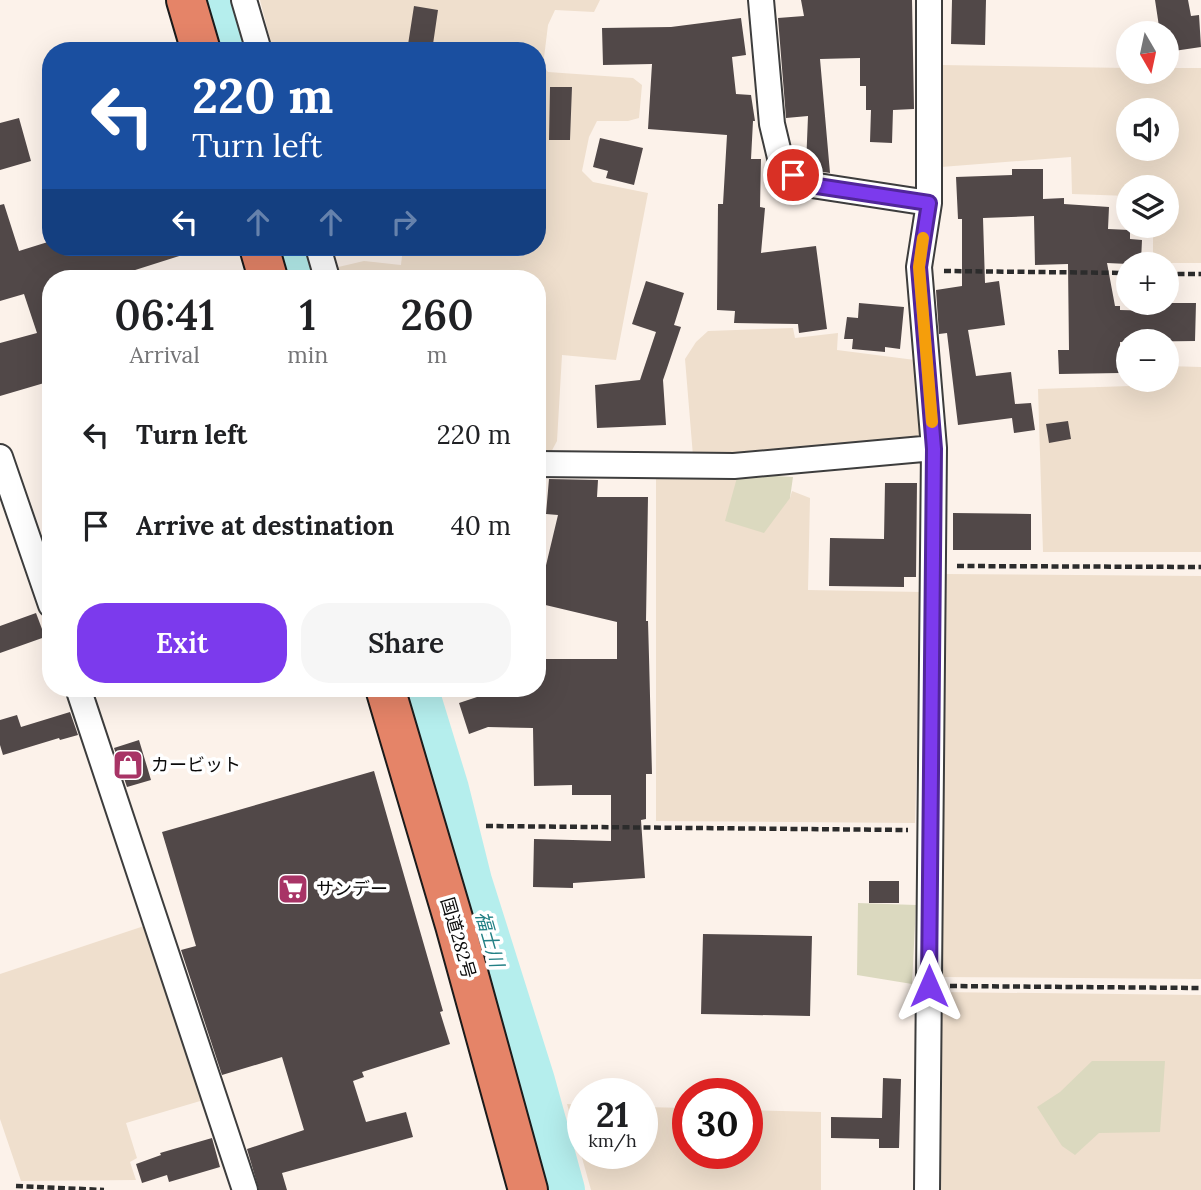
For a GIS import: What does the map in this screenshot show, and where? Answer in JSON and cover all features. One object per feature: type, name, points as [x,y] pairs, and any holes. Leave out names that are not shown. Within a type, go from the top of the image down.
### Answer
[{"type":"highway","points":[[186,0],[198,42]]},
{"type":"highway","name":"国道282号","points":[[388,697],[455,925],[528,1190]]},
{"type":"street","points":[[244,0],[256,42]]},
{"type":"street","points":[[761,0],[772,124],[782,166],[804,184],[929,203]]},
{"type":"street","points":[[927,1190],[934,449],[919,267],[929,203],[929,0]]},
{"type":"street","points":[[546,464],[734,466],[934,449]]},
{"type":"street","points":[[0,457],[42,579]]},
{"type":"street","points":[[81,697],[245,1190]]},
{"type":"path","points":[[919,267],[951,272],[1116,274]]},
{"type":"path","points":[[1179,274],[1201,274]]},
{"type":"path","points":[[933,566],[1201,566]]},
{"type":"path","points":[[486,826],[930,830]]},
{"type":"path","points":[[929,986],[1201,988]]},
{"type":"path","points":[[16,1186],[104,1190]]},
{"type":"shaded area","points":[[260,0],[600,0],[594,12],[555,10],[548,25],[546,42],[271,42]]},
{"type":"shaded area","points":[[941,65],[1116,68],[1116,84],[1180,84],[1180,68],[1201,68],[1201,263],[1179,263],[1179,252],[1153,252],[1153,238],[1179,238],[1179,175],[1116,175],[1116,196],[1072,194],[1071,157],[941,167]]},
{"type":"shaded area","points":[[546,70],[548,72],[633,78],[642,85],[639,118],[628,121],[597,121],[589,137],[582,171],[593,182],[648,193],[616,360],[562,355],[557,441],[550,454],[546,454],[546,270],[334,268],[364,261],[401,265],[402,256],[546,256]]},
{"type":"shaded area","points":[[793,328],[795,338],[838,333],[837,350],[915,360],[925,441],[717,459],[693,456],[685,359],[696,342],[708,331]]},
{"type":"shaded area","points":[[1179,366],[1201,367],[1201,552],[1043,552],[1038,389],[1116,386],[1116,392],[1179,392]]},
{"type":"shaded area","points":[[656,472],[738,474],[790,498],[792,491],[810,498],[808,590],[922,592],[915,823],[656,821]]},
{"type":"shaded area","points":[[738,474],[793,477],[790,498],[764,533],[725,521]]},
{"type":"shaded area","points":[[943,574],[1201,576],[1201,979],[938,977]]},
{"type":"shaded area","points":[[858,903],[916,905],[912,984],[857,975]]},
{"type":"shaded area","points":[[150,924],[207,1099],[126,1123],[137,1158],[130,1162],[136,1180],[21,1181],[0,1119],[0,974]]},
{"type":"shaded area","points":[[940,992],[1201,995],[1201,1190],[937,1190]]},
{"type":"shaded area","points":[[1092,1061],[1165,1061],[1160,1132],[1099,1133],[1075,1155],[1062,1146],[1037,1107],[1060,1092]]},
{"type":"shaded area","points":[[658,1107],[672,1108],[672,1169],[763,1169],[763,1110],[821,1112],[821,1190],[591,1190],[585,1169],[658,1169]]},
{"type":"building","points":[[801,0],[912,0],[914,109],[893,110],[892,143],[870,142],[871,110],[866,110],[866,86],[860,86],[860,58],[820,59],[830,173],[811,170],[806,166],[808,116],[786,118],[778,18],[804,16]]},
{"type":"building","points":[[952,0],[986,0],[985,45],[951,44]]},
{"type":"building","points":[[1155,0],[1188,0],[1191,16],[1199,15],[1201,47],[1180,50],[1180,21],[1158,21]]},
{"type":"building","points":[[414,6],[438,10],[433,42],[408,42]]},
{"type":"building","points":[[741,18],[746,55],[732,57],[736,94],[751,95],[755,121],[751,159],[761,159],[760,207],[765,208],[761,253],[816,246],[827,329],[799,333],[798,324],[734,323],[735,311],[717,310],[718,204],[723,204],[727,135],[648,129],[652,64],[603,65],[602,28],[671,27]]},
{"type":"building","points":[[550,87],[572,87],[570,140],[549,140]]},
{"type":"building","points":[[19,118],[31,161],[0,170],[0,123]]},
{"type":"building","points":[[600,138],[643,148],[634,185],[606,178],[608,171],[593,167]]},
{"type":"building","points":[[1012,169],[1043,169],[1043,199],[1064,198],[1064,204],[1109,207],[1108,229],[1116,229],[1116,238],[1142,240],[1141,252],[1116,252],[1116,263],[1107,263],[1116,315],[1179,315],[1179,303],[1196,303],[1195,341],[1179,341],[1179,329],[1116,329],[1116,373],[1059,374],[1058,350],[1069,350],[1068,264],[1035,265],[1034,216],[983,218],[985,283],[999,281],[1005,325],[968,330],[976,376],[1011,372],[1015,404],[1031,403],[1035,430],[1014,433],[1012,418],[958,425],[947,333],[939,334],[936,290],[962,286],[962,219],[958,219],[956,177],[1012,175]]},
{"type":"building","points":[[4,204],[19,251],[42,244],[42,256],[179,256],[135,270],[42,270],[42,384],[0,396],[0,343],[37,333],[24,294],[0,301],[0,205]]},
{"type":"building","points":[[646,281],[684,293],[674,325],[681,327],[663,380],[666,425],[597,428],[595,385],[640,380],[656,332],[632,324]]},
{"type":"building","points":[[859,303],[904,307],[900,349],[885,347],[885,352],[852,349],[853,339],[844,339],[847,317],[858,318]]},
{"type":"building","points":[[1068,421],[1071,439],[1049,443],[1046,424]]},
{"type":"building","points":[[549,479],[598,480],[597,497],[648,497],[646,621],[652,774],[646,774],[646,819],[641,820],[645,878],[573,883],[573,888],[533,887],[534,839],[611,841],[611,795],[572,795],[572,785],[534,786],[533,728],[488,727],[469,734],[459,703],[477,697],[546,697],[546,659],[617,659],[617,622],[546,605],[546,565],[558,515],[546,514]]},
{"type":"building","points":[[885,483],[917,483],[916,577],[904,577],[904,587],[829,586],[830,538],[884,539]]},
{"type":"building","points":[[953,513],[1031,514],[1031,550],[953,550]]},
{"type":"building","points":[[36,613],[42,629],[42,638],[0,653],[0,626]]},
{"type":"building","points":[[70,712],[78,735],[3,755],[0,745],[0,720],[17,715],[21,727]]},
{"type":"building","name":"カービット","points":[[139,740],[151,780],[127,787],[114,748]]},
{"type":"building","name":"サンデー","points":[[374,771],[443,1011],[440,1012],[450,1044],[362,1072],[364,1077],[353,1081],[366,1122],[406,1112],[413,1137],[282,1173],[287,1190],[259,1190],[247,1149],[304,1130],[282,1057],[222,1075],[181,950],[196,946],[162,832]]},
{"type":"building","points":[[869,881],[899,881],[899,903],[869,903]]},
{"type":"building","points":[[703,934],[812,936],[810,1016],[701,1014]]},
{"type":"building","points":[[883,1078],[901,1079],[899,1148],[879,1148],[879,1139],[831,1138],[831,1117],[882,1118]]},
{"type":"building","points":[[212,1138],[220,1167],[169,1182],[167,1175],[142,1183],[136,1164],[161,1155],[160,1153]]},
{"type":"waterway","name":"福士川","points":[[219,0],[231,42]]},
{"type":"waterway","name":"福士川","points":[[289,256],[293,270]]},
{"type":"waterway","name":"福士川","points":[[419,697],[447,789],[470,881],[533,1081],[563,1190]]},
{"type":"slow traffic","points":[[923,238],[919,267],[932,422]]},
{"type":"place","name":"カービット","points":[[128,765]]},
{"type":"place","name":"サンデー","points":[[293,889]]},
{"type":"route","points":[[793,175],[804,184],[929,203],[919,267],[934,449],[929,986]]}]
